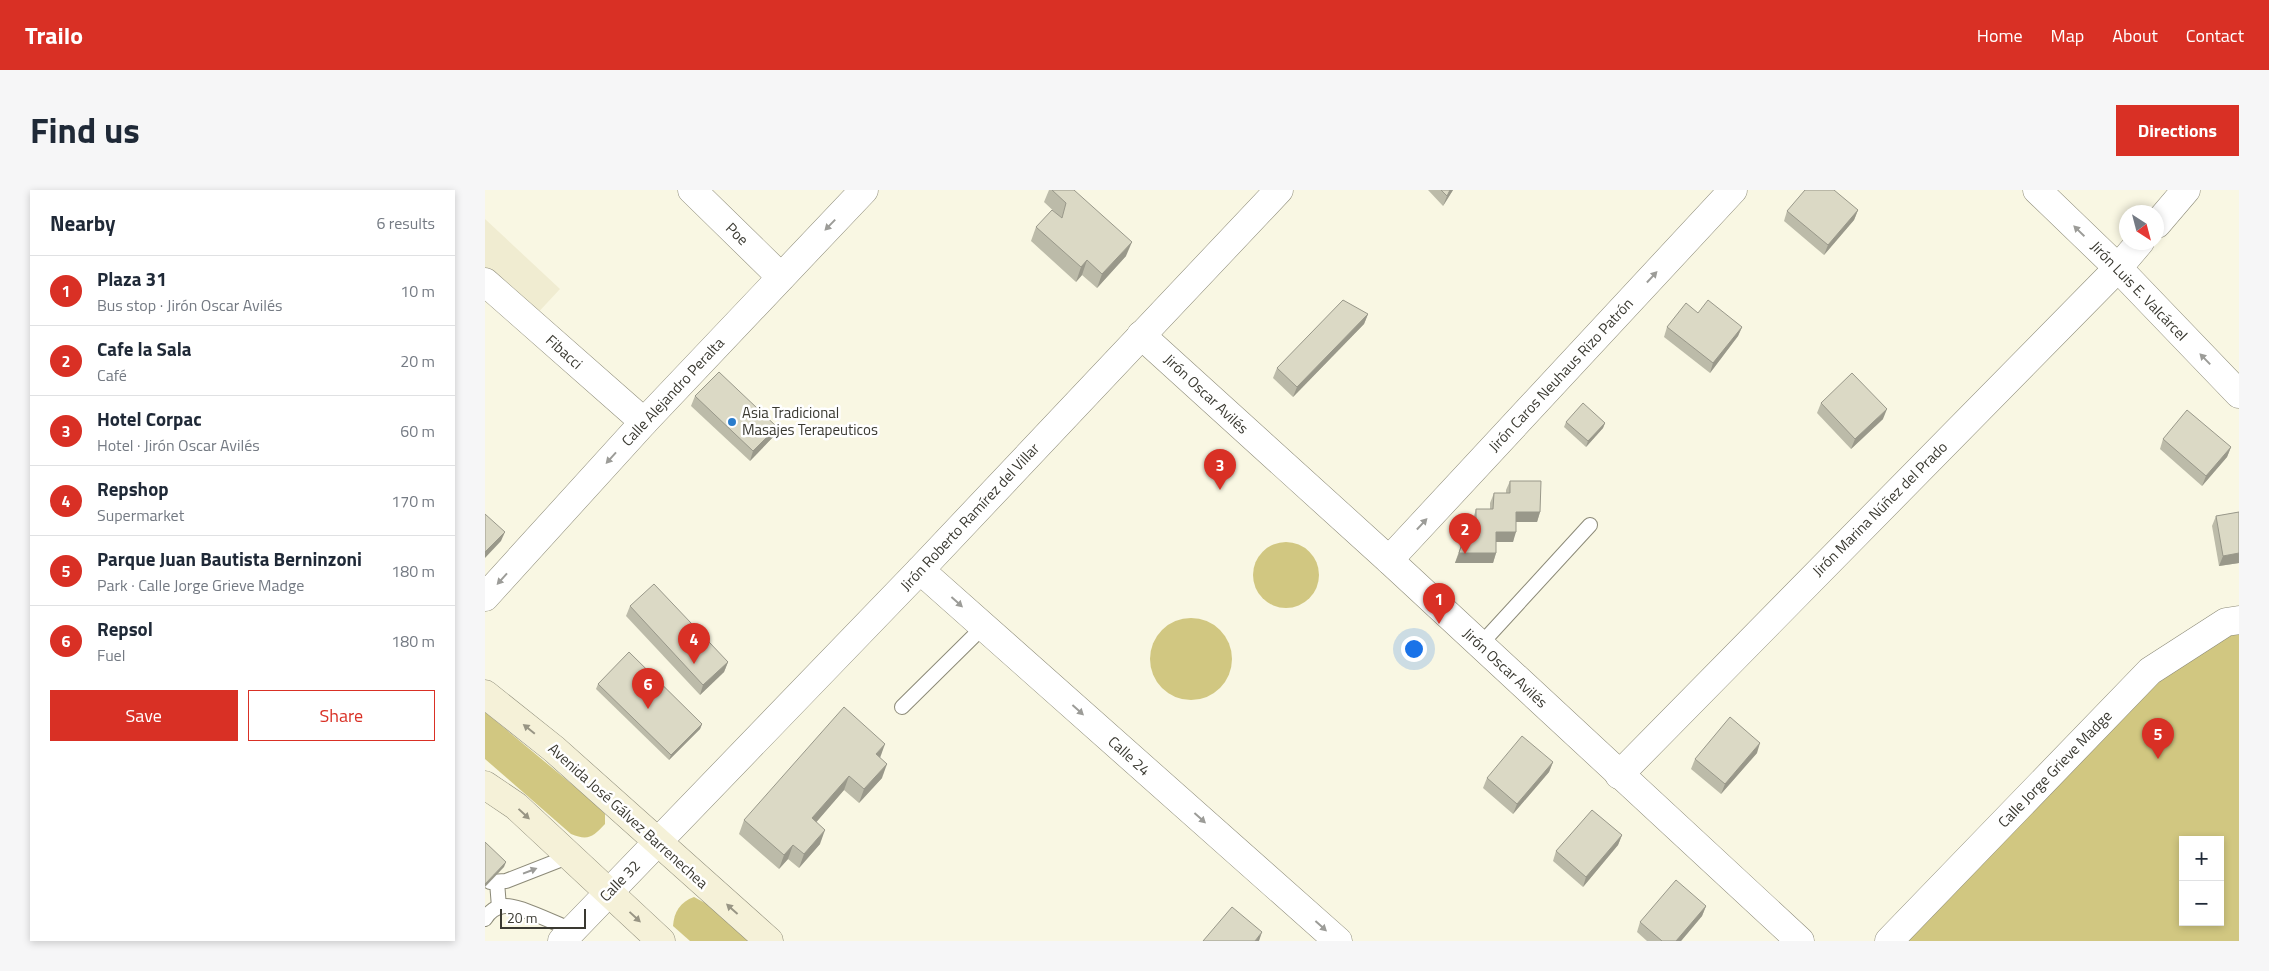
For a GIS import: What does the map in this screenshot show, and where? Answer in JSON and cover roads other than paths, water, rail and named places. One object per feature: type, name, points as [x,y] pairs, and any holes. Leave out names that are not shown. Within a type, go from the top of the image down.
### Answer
[{"type":"main road","name":"Avenida José Gálvez Barrenechea","points":[[485,694],[553,749],[769,941]]},
{"type":"main road","points":[[485,785],[516,806],[661,941]]},
{"type":"street","name":"Poe","points":[[692,190],[781,277]]},
{"type":"street","name":"Calle Alejandro Peralta","points":[[485,597],[644,422],[864,190]]},
{"type":"street","name":"Jirón Roberto Ramírez del Villar","points":[[658,842],[920,570],[1279,190]]},
{"type":"street","name":"Jirón Caros Neuhaus Rizo Patrón","points":[[1389,560],[1733,190]]},
{"type":"street","name":"Jirón Luis E. Valcárcel","points":[[2037,190],[2118,268],[2239,394]]},
{"type":"street","points":[[2164,216],[2186,190]]},
{"type":"street","name":"Jirón Marina Núñez del Prado","points":[[1619,775],[2118,268],[2133,250]]},
{"type":"street","name":"Fibacci","points":[[485,282],[644,422]]},
{"type":"street","name":"Jirón Oscar Avilés","points":[[1141,335],[1389,560],[1800,941]]},
{"type":"street","name":"Calle 24","points":[[920,570],[1338,941]]},
{"type":"street","name":"Calle Jorge Grieve Madge","points":[[1889,941],[2150,671],[2226,622],[2239,620]]},
{"type":"street","name":"Calle 32","points":[[567,935],[658,842]]},
{"type":"lane","points":[[1479,645],[1590,525]]},
{"type":"lane","points":[[902,708],[984,626]]},
{"type":"lane","points":[[499,907],[493,882],[570,856]]},
{"type":"lane","points":[[485,919],[492,910],[499,907],[512,907],[567,935]]},
{"type":"place","name":"Asia Tradicional Masajes Terapeuticos","points":[[732,422]]},
{"type":"place","name":"Hotel Corpac","points":[[1220,490]]},
{"type":"place","name":"Cafe la Sala","points":[[1465,554]]},
{"type":"place","name":"Plaza 31","points":[[1439,624]]},
{"type":"place","name":"Repshop","points":[[694,664]]},
{"type":"place","name":"Repsol","points":[[648,709]]},
{"type":"place","name":"Parque Juan Bautista Berninzoni","points":[[2158,759]]}]
